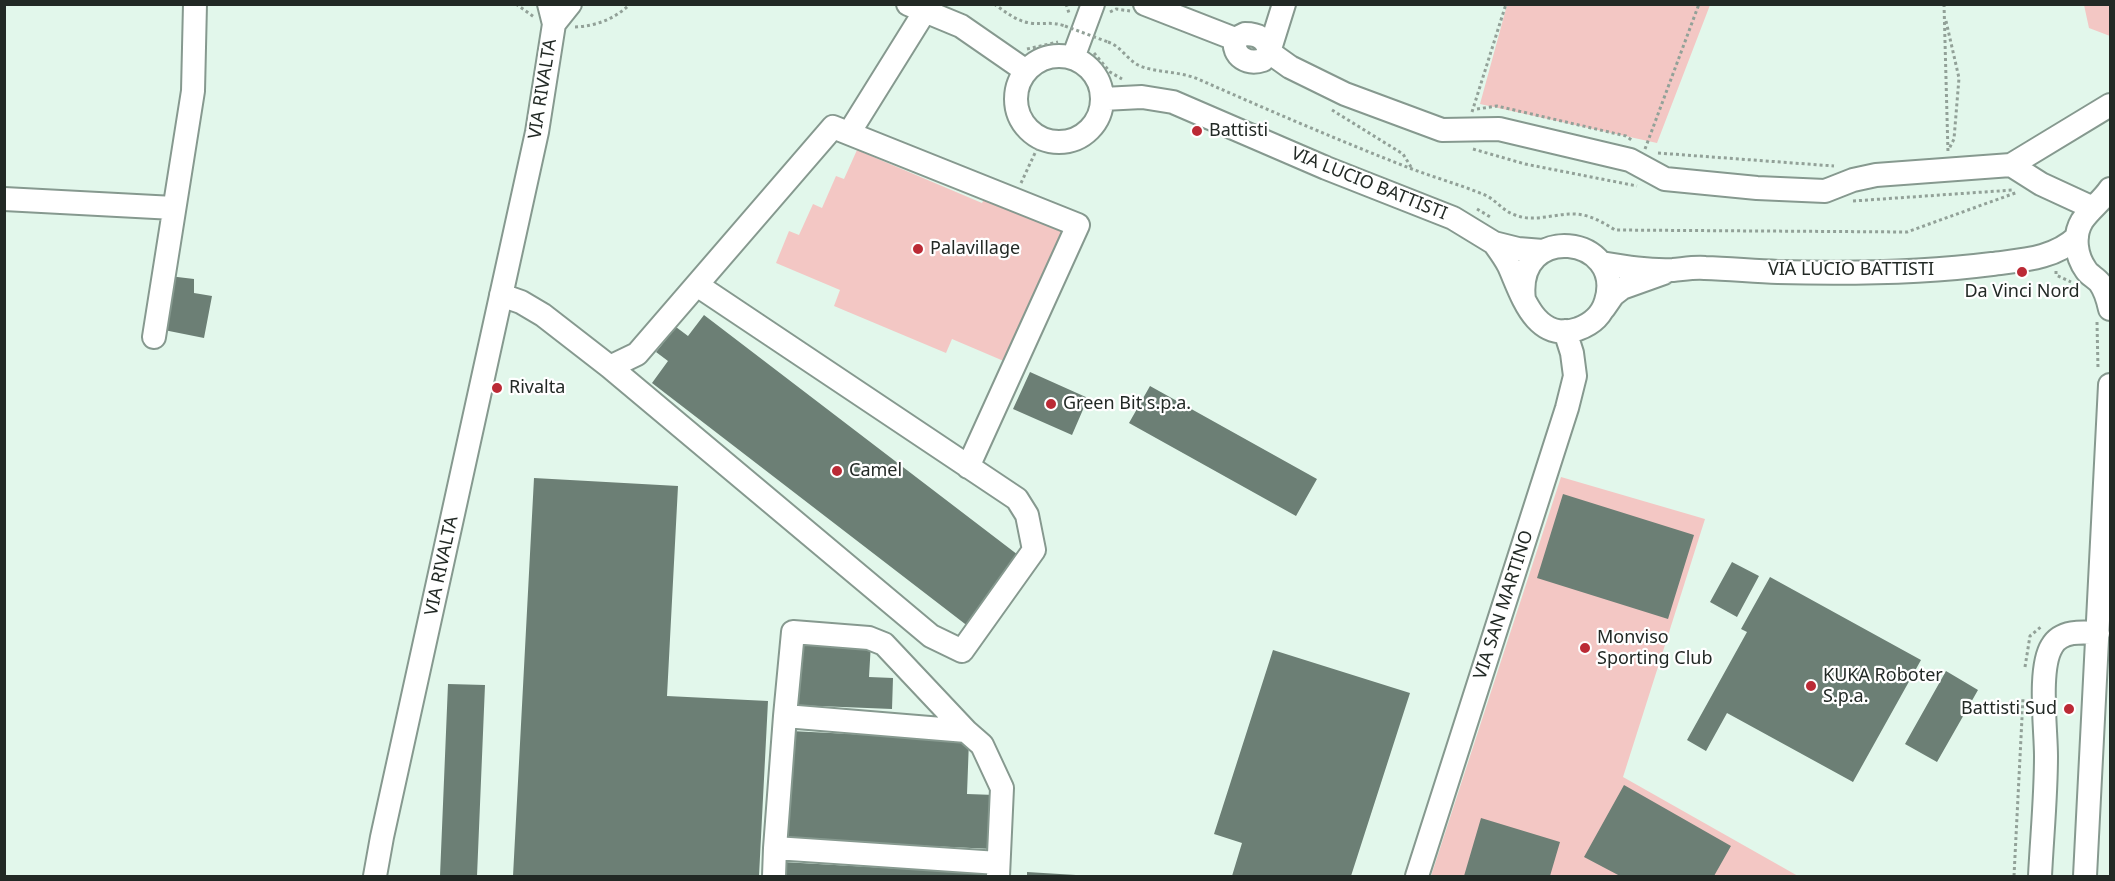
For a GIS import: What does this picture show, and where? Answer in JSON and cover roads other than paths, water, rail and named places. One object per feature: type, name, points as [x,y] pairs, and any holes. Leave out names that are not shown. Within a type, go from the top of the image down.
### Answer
[{"type":"street","points":[[154,337],[193,91],[195,4]]},
{"type":"street","name":"VIA RIVALTA","points":[[375,876],[537,132],[551,14],[570,4]]},
{"type":"street","points":[[1145,4],[1240,37]]},
{"type":"street","points":[[1282,4],[1269,52],[1263,60],[1256,62],[1244,60],[1235,50],[1240,37],[1282,4]]},
{"type":"street","points":[[1077,40],[1100,82],[1103,99],[1100,115],[1092,128],[1082,136],[1069,142],[1052,142],[1026,127],[1018,114],[1016,98],[1019,83],[1034,63],[1047,57],[1060,56],[1077,40],[1093,5]]},
{"type":"street","points":[[849,133],[916,8],[961,26],[1026,71]]},
{"type":"street","points":[[1269,52],[1290,67],[1355,98],[1442,130],[1472,119],[1499,129],[1630,160],[1640,152],[1665,179],[1757,188],[1825,191],[1853,180],[1948,160],[2011,165],[2041,184],[2104,200]]},
{"type":"street","name":"VIA LUCIO BATTISTI","points":[[1103,99],[1142,97],[1173,102],[1326,168],[1453,218],[1494,243],[1518,249],[1543,251],[1555,246],[1574,246],[1592,254],[1601,263],[1622,267],[1672,270],[1702,267],[1778,272],[1896,273],[1945,270],[2030,259],[2057,251],[2077,237]]},
{"type":"street","points":[[2011,165],[2110,105]]},
{"type":"street","points":[[610,367],[637,354],[833,127],[1078,225],[968,467]]},
{"type":"street","points":[[4,199],[174,208]]},
{"type":"street","points":[[2102,312],[2107,297],[2093,280],[2078,255],[2077,237],[2081,223],[2104,200]]},
{"type":"street","name":"VIA LUCIO BATTISTI","points":[[1494,243],[1507,263],[1530,312],[1539,322],[1551,329],[1565,331],[1578,329],[1598,317],[1613,295],[1622,288],[1672,270]]},
{"type":"street","points":[[1524,300],[1522,286],[1525,272],[1532,260],[1543,251]]},
{"type":"street","name":"VIA LUCIO BATTISTI","points":[[2030,259],[2068,263],[2093,280]]},
{"type":"street","points":[[1598,317],[1606,302],[1609,289],[1607,276],[1601,263]]},
{"type":"street","points":[[501,295],[521,302],[543,315],[610,367],[932,636],[962,651],[1034,550],[1027,515],[1017,499],[696,285]]},
{"type":"street","name":"VIA SAN MARTINO","points":[[1417,876],[1567,408],[1575,376],[1572,353],[1565,331]]},
{"type":"street","points":[[2085,876],[2098,633],[2107,392]]},
{"type":"street","points":[[774,876],[775,848],[785,716],[793,632],[869,638],[884,644],[982,746],[1002,788],[998,870],[775,848]]},
{"type":"street","points":[[2040,876],[2048,656],[2056,639],[2064,635],[2082,632],[2098,633]]},
{"type":"street","points":[[785,716],[966,731]]},
{"type":"street","name":"VIA RIVALTA","points":[[363,876],[382,837]]},
{"type":"place","name":"Battisti","points":[[1197,131]]},
{"type":"place","name":"Palavillage","points":[[918,249]]},
{"type":"place","name":"Da Vinci Nord","points":[[2022,272]]},
{"type":"place","name":"Rivalta","points":[[497,388]]},
{"type":"place","name":"Green Bit s.p.a.","points":[[1051,404]]},
{"type":"place","name":"Camel","points":[[837,471]]},
{"type":"place","name":"Monviso Sporting Club","points":[[1585,648]]},
{"type":"place","name":"KUKA Roboter S.p.a.","points":[[1811,686]]},
{"type":"place","name":"Battisti Sud","points":[[2069,709]]}]
